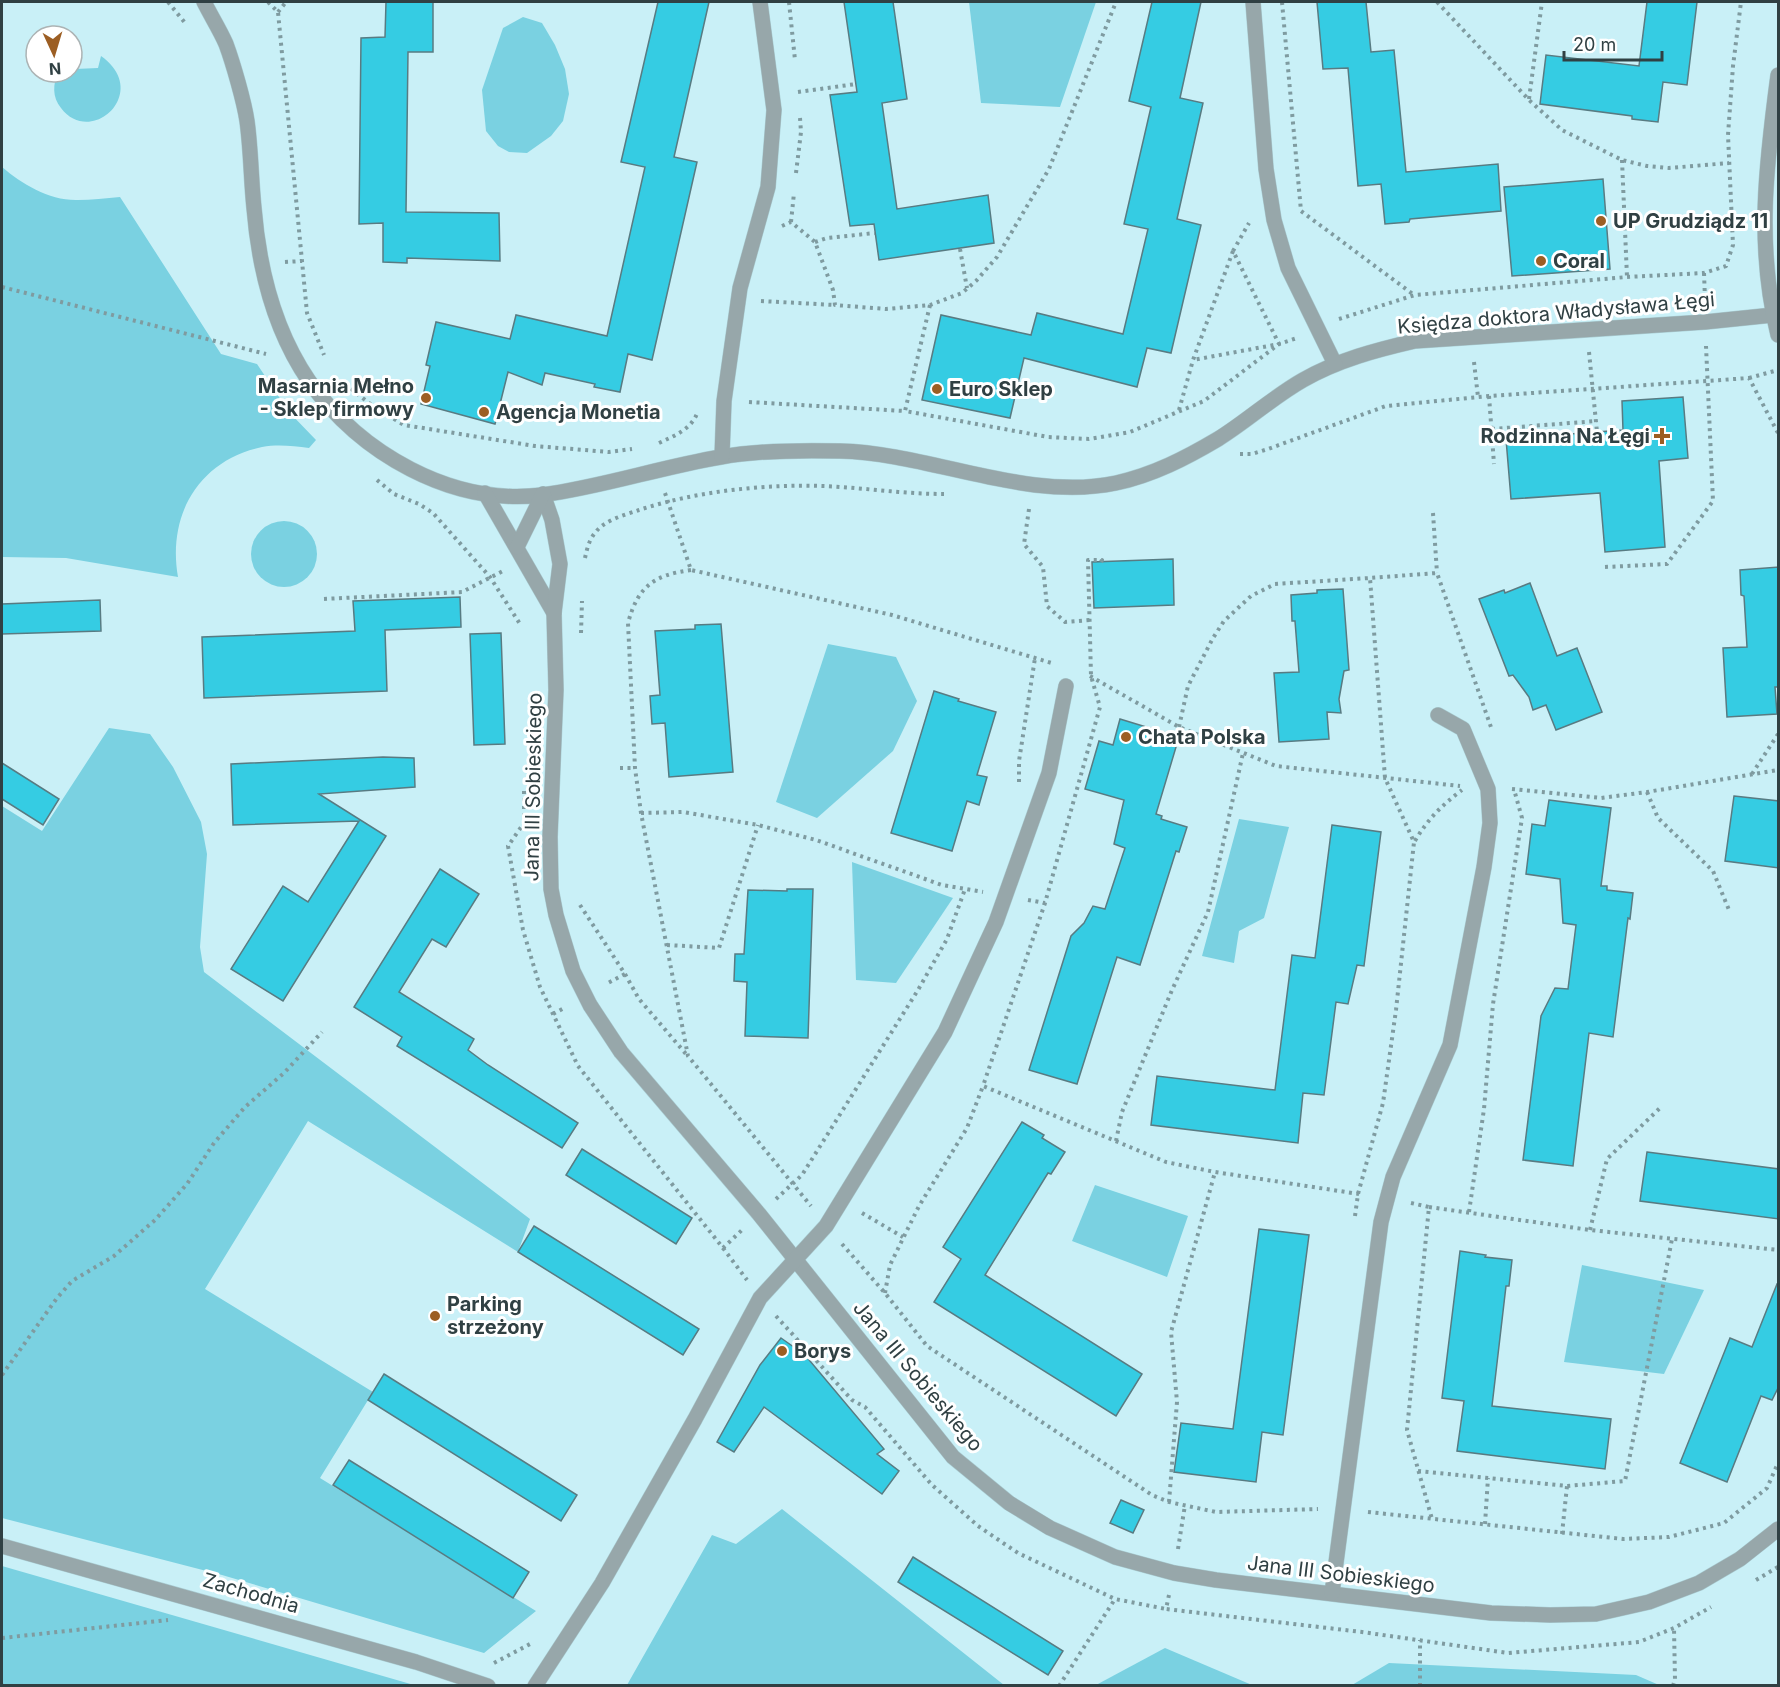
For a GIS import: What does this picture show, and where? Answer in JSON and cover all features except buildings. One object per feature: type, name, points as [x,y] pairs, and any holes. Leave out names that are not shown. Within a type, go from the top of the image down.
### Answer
[{"type":"street","name":"Księdza doktora Władysława Łęgi","points":[[204,2],[226,44],[247,118],[254,214],[269,297],[286,340],[308,379],[332,410],[383,454],[414,471],[450,485],[485,493],[514,496],[543,495],[659,472],[722,456],[779,451],[844,451],[896,456],[1021,482],[1066,487],[1112,484],[1157,472],[1219,438],[1301,381],[1335,364],[1373,351],[1415,341],[1705,322],[1773,315]]},
{"type":"street","points":[[722,456],[724,401],[740,288],[768,187],[774,110],[760,2]]},
{"type":"street","points":[[1253,2],[1266,169],[1274,220],[1288,268],[1335,364]]},
{"type":"street","points":[[1779,75],[1775,127],[1765,183],[1764,252],[1773,315],[1779,335]]},
{"type":"street","name":"Jana III Sobieskiego","points":[[485,493],[554,613]]},
{"type":"street","name":"Jana III Sobieskiego","points":[[543,495],[552,520],[560,564],[554,613],[556,690],[550,837],[551,889],[556,915],[573,971],[590,1005],[621,1052],[759,1214],[953,1457],[1009,1503],[1050,1528],[1115,1557],[1164,1571],[1216,1580],[1491,1613],[1596,1614],[1649,1602],[1699,1582],[1740,1559],[1779,1529]]},
{"type":"street","points":[[517,547],[543,495]]},
{"type":"street","points":[[535,1686],[602,1583],[695,1419],[760,1298],[826,1226],[945,1032],[996,922],[1049,773],[1066,686]]},
{"type":"street","points":[[1332,1593],[1385,1198],[1450,1045],[1490,823],[1488,789],[1463,729],[1438,715]]},
{"type":"street","name":"Zachodnia","points":[[2,1546],[383,1652],[488,1686]]},
{"type":"path","points":[[268,2],[278,12],[305,302],[307,313],[327,363]]},
{"type":"path","points":[[278,12],[286,2]]},
{"type":"path","points":[[761,301],[886,309],[930,305],[962,293],[968,288],[997,257],[1049,169],[1116,2]]},
{"type":"path","points":[[1282,2],[1301,211],[1414,296]]},
{"type":"path","points":[[1437,2],[1529,100],[1562,130],[1622,160],[1669,168],[1729,163]]},
{"type":"path","points":[[1529,100],[1542,2]]},
{"type":"path","points":[[1193,360],[1279,344],[1319,331],[1342,317],[1414,296],[1627,277],[1704,273],[1726,266],[1733,245],[1728,135],[1741,2]]},
{"type":"path","points":[[798,92],[856,84]]},
{"type":"path","points":[[1622,160],[1627,277]]},
{"type":"path","points":[[778,229],[791,222],[815,242],[833,290],[835,305]]},
{"type":"path","points":[[815,242],[827,238],[875,233]]},
{"type":"path","points":[[960,249],[968,288]]},
{"type":"path","points":[[1179,411],[1193,360],[1233,251],[1279,344]]},
{"type":"path","points":[[2,286],[270,355]]},
{"type":"path","points":[[759,312],[762,291]]},
{"type":"path","points":[[905,411],[930,305]]},
{"type":"path","points":[[651,447],[683,432],[695,418],[701,400],[905,411],[1048,437],[1089,439],[1130,432],[1204,401],[1279,344]]},
{"type":"path","points":[[1605,567],[1667,564],[1713,501],[1706,344]]},
{"type":"path","points":[[1589,349],[1598,432]]},
{"type":"path","points":[[1474,361],[1478,397]]},
{"type":"path","points":[[1230,455],[1260,452],[1386,406],[1489,396],[1749,378],[1779,370]]},
{"type":"path","points":[[1749,378],[1779,433]]},
{"type":"path","points":[[340,380],[374,408],[404,425],[535,447],[609,452],[640,448]]},
{"type":"path","points":[[748,402],[749,390]]},
{"type":"path","points":[[1489,396],[1494,464]]},
{"type":"path","points":[[1492,429],[1597,421]]},
{"type":"path","points":[[377,479],[394,494],[419,504],[433,513],[490,577],[520,624]]},
{"type":"path","points":[[584,562],[588,544],[596,531],[619,517],[668,501],[755,488],[813,486],[902,494],[946,494]]},
{"type":"path","points":[[1019,506],[1040,509]]},
{"type":"path","points":[[1030,508],[1024,544],[1043,567],[1047,606],[1065,622],[1090,620]]},
{"type":"path","points":[[1433,513],[1437,573],[1494,735]]},
{"type":"path","points":[[674,520],[691,570]]},
{"type":"path","points":[[885,1293],[890,1265],[903,1237],[919,1206],[967,1128],[1046,903],[1100,707],[1091,676],[1088,560],[1102,560],[1101,562]]},
{"type":"path","points":[[324,599],[462,592],[508,568]]},
{"type":"path","points":[[688,1056],[641,813],[635,768],[628,623],[632,606],[642,591],[655,580],[669,573],[691,570],[892,615],[1062,666]]},
{"type":"path","points":[[1179,727],[1188,686],[1213,638],[1224,621],[1251,596],[1275,584],[1437,573]]},
{"type":"path","points":[[1370,578],[1385,778],[1414,842]]},
{"type":"path","points":[[1019,783],[1019,761],[1035,658]]},
{"type":"path","points":[[1081,672],[1179,727],[1276,766],[1468,786],[1426,821],[1414,842],[1396,1010],[1383,1103],[1358,1194],[1355,1218]]},
{"type":"path","points":[[1752,775],[1779,735]]},
{"type":"path","points":[[1116,1141],[1122,1112],[1172,990],[1208,912],[1243,753]]},
{"type":"path","points":[[620,768],[635,768]]},
{"type":"path","points":[[1488,789],[1513,789],[1601,798],[1779,770]]},
{"type":"path","points":[[1468,1212],[1485,1109],[1493,1004],[1522,818],[1509,778]]},
{"type":"path","points":[[524,791],[524,823],[508,846],[523,930],[540,987],[578,1066],[723,1248],[802,1175],[918,990],[947,939],[965,889]]},
{"type":"path","points":[[1647,792],[1658,818],[1713,871],[1729,910]]},
{"type":"path","points":[[641,813],[683,812],[759,825],[816,840],[942,885],[1046,903]]},
{"type":"path","points":[[666,945],[718,948],[759,825]]},
{"type":"path","points":[[982,892],[986,881]]},
{"type":"path","points":[[625,974],[639,999],[927,1346],[1152,1495],[1169,1502],[1216,1512],[1345,1509],[1562,1534],[1623,1539],[1670,1537],[1724,1523],[1767,1488],[1779,1463]]},
{"type":"path","points":[[2,1375],[57,1298],[72,1281],[114,1256],[155,1220],[187,1184],[214,1143],[245,1107],[284,1073],[322,1032]]},
{"type":"path","points":[[983,1086],[1166,1162],[1429,1207],[1590,1230],[1779,1250]]},
{"type":"path","points":[[1590,1230],[1607,1159],[1660,1108]]},
{"type":"path","points":[[1169,1502],[1177,1402],[1171,1332],[1215,1172]]},
{"type":"path","points":[[841,1201],[903,1237]]},
{"type":"path","points":[[1429,1207],[1407,1430],[1432,1519]]},
{"type":"path","points":[[1418,1471],[1567,1486],[1625,1481],[1672,1239]]},
{"type":"path","points":[[1485,1524],[1488,1478]]},
{"type":"path","points":[[1562,1534],[1567,1486]]},
{"type":"path","points":[[1059,1686],[1115,1599]]},
{"type":"path","points":[[2,1638],[172,1619]]},
{"type":"path","points":[[1673,1686],[1675,1679],[1674,1629]]},
{"type":"path","points":[[1420,1640],[1420,1686]]},
{"type":"shaded area","points":[[969,2],[1096,2],[1060,107],[981,103]]},
{"type":"shaded area","points":[[523,17],[542,23],[565,69],[569,94],[563,121],[551,136],[527,153],[509,152],[498,146],[486,131],[482,90],[503,28]]},
{"type":"shaded area","points":[[101,56],[115,70],[120,85],[119,99],[100,119],[87,122],[73,119],[61,108],[56,99],[54,84],[84,84],[84,69],[98,68]]},
{"type":"shaded area","points":[[2,167],[27,185],[57,198],[78,200],[120,197],[221,354],[257,364],[289,412],[316,440],[309,448],[268,446],[240,454],[221,464],[205,477],[192,494],[183,512],[176,554],[178,577],[66,558],[2,557]]},
{"type":"shaded area","points":[[277,521],[291,521],[303,526],[312,535],[317,554],[315,567],[308,578],[291,587],[277,587],[265,582],[256,573],[251,561],[251,547],[256,535],[265,526]]},
{"type":"shaded area","points":[[828,644],[896,657],[917,701],[893,751],[817,818],[776,802]]},
{"type":"shaded area","points":[[109,728],[150,734],[173,767],[201,822],[207,854],[200,947],[204,972],[530,1219],[518,1252],[308,1121],[205,1289],[373,1392],[320,1478],[536,1611],[484,1653],[222,1575],[2,1518],[2,806],[42,831]]},
{"type":"shaded area","points":[[1239,819],[1289,827],[1264,918],[1239,931],[1234,963],[1202,956]]},
{"type":"shaded area","points":[[852,862],[953,898],[896,983],[856,980]]},
{"type":"shaded area","points":[[1095,1185],[1188,1216],[1167,1277],[1072,1241]]},
{"type":"shaded area","points":[[1582,1265],[1704,1290],[1664,1374],[1564,1362]]},
{"type":"shaded area","points":[[782,1509],[1004,1685],[627,1685],[712,1535],[736,1544]]},
{"type":"shaded area","points":[[2,1566],[414,1685],[2,1685]]},
{"type":"shaded area","points":[[1165,1648],[1252,1685],[1096,1685]]},
{"type":"shaded area","points":[[1389,1663],[1636,1675],[1659,1685],[1352,1685]]},
{"type":"place","name":"UP Grudziądz 11","points":[[1601,221]]},
{"type":"place","name":"Coral","points":[[1541,261]]},
{"type":"place","name":"Euro Sklep","points":[[937,389]]},
{"type":"place","name":"Masarnia Mełno - Sklep firmowy","points":[[426,398]]},
{"type":"place","name":"Agencja Monetia","points":[[484,412]]},
{"type":"place","name":"Rodzinna Na Łęgi","points":[[1662,436]]},
{"type":"place","name":"Chata Polska","points":[[1126,737]]},
{"type":"place","name":"Parking strzeżony","points":[[435,1316]]},
{"type":"place","name":"Borys","points":[[782,1351]]}]
